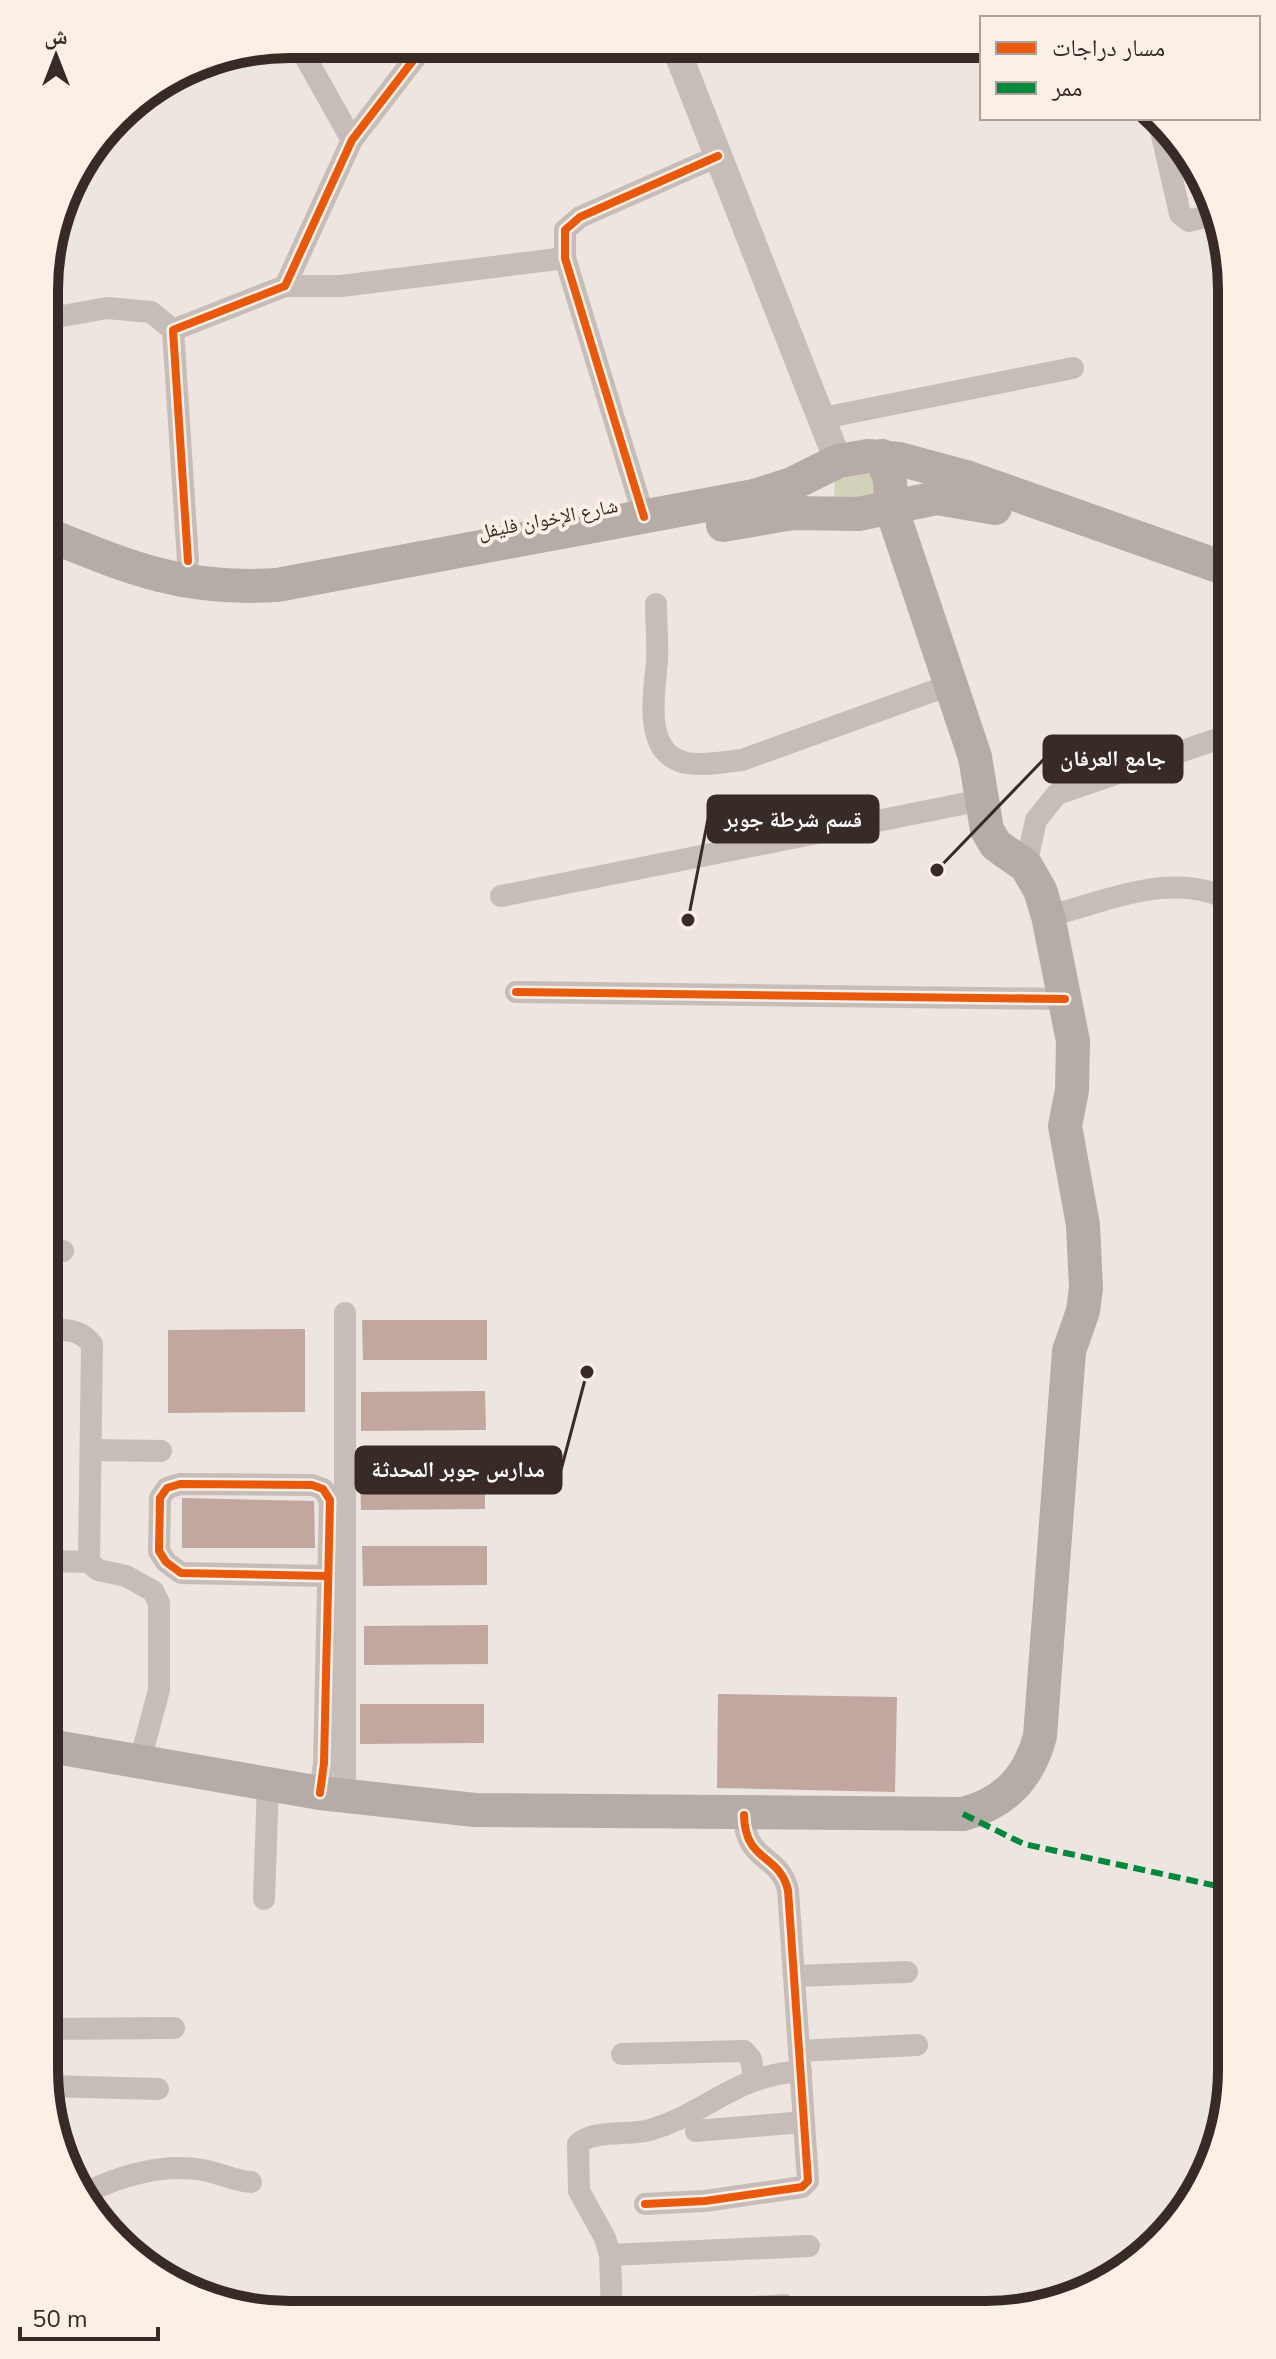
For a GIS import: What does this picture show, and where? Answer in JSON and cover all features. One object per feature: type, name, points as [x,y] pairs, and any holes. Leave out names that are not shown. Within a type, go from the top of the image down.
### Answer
[{"type":"main road","name":"شارع الإخوان فليفل","points":[[58,540],[140,583],[200,606],[256,606],[517,551],[644,517],[754,496],[792,484],[831,464],[882,456],[969,478],[1218,566]]},
{"type":"main road","points":[[58,1747],[332,1795],[536,1813],[963,1814],[1000,1800],[1027,1772],[1040,1736],[1067,1364],[1086,1288],[1083,1225],[1065,1126],[1072,1090],[1074,1054],[1048,916],[1040,890],[1026,866],[991,838],[977,765],[891,507],[890,480],[882,456]]},
{"type":"main road","points":[[824,513],[819,490],[831,464]]},
{"type":"main road","name":"شارع الإخوان فليفل","points":[[517,551],[778,515],[858,514],[937,498],[972,501],[1218,588]]},
{"type":"main road","name":"شارع الإخوان فليفل","points":[[58,562],[140,583]]},
{"type":"street","points":[[306,58],[352,140]]},
{"type":"street","points":[[285,286],[352,140],[415,58]]},
{"type":"street","points":[[680,58],[823,418],[831,464]]},
{"type":"street","points":[[1163,141],[1180,214],[1189,221],[1206,216]]},
{"type":"street","points":[[644,517],[565,258],[565,230],[580,217],[718,156]]},
{"type":"street","points":[[173,330],[285,286],[341,286],[565,258]]},
{"type":"street","points":[[58,317],[107,308],[151,312],[173,330],[188,561]]},
{"type":"street","points":[[823,418],[1073,368]]},
{"type":"street","points":[[656,604],[653,722],[661,745],[683,762],[710,764],[742,760],[950,685]]},
{"type":"street","points":[[1026,866],[1036,820],[1057,794],[1218,739]]},
{"type":"street","points":[[501,896],[982,800]]},
{"type":"street","points":[[1048,916],[1168,886],[1195,887],[1218,896]]},
{"type":"street","points":[[516,992],[1065,999]]},
{"type":"street","points":[[332,1795],[345,1313]]},
{"type":"street","points":[[58,1329],[84,1335],[92,1344],[89,1562]]},
{"type":"street","points":[[92,1450],[161,1451]]},
{"type":"street","points":[[326,1576],[195,1576],[181,1573],[166,1562],[159,1551],[160,1498],[167,1488],[180,1484],[312,1485],[323,1489],[330,1500],[324,1763],[332,1795]]},
{"type":"street","points":[[58,1561],[89,1562],[98,1570],[141,1582],[153,1591],[159,1603],[159,1690],[145,1731],[140,1761]]},
{"type":"street","points":[[264,1899],[268,1784]]},
{"type":"street","points":[[645,2204],[705,2201],[802,2187],[809,2176],[786,1881],[776,1866],[753,1849],[744,1827],[744,1815]]},
{"type":"street","points":[[794,1976],[907,1972]]},
{"type":"street","points":[[58,2029],[174,2028]]},
{"type":"street","points":[[612,2301],[610,2255],[605,2238],[579,2191],[575,2154],[578,2144],[587,2138],[661,2126],[754,2078],[800,2061],[917,2045]]},
{"type":"street","points":[[622,2054],[744,2051],[751,2059],[754,2078]]},
{"type":"street","points":[[58,2086],[158,2089]]},
{"type":"street","points":[[696,2131],[804,2122]]},
{"type":"street","points":[[92,2190],[112,2181],[149,2172],[201,2169],[251,2182]]},
{"type":"street","points":[[610,2255],[809,2246]]},
{"type":"green space","points":[[868,471],[873,476],[876,497],[834,499],[835,477]]},
{"type":"building","points":[[58,1164],[62,1164],[62,1225],[58,1225]]},
{"type":"building","points":[[362,1320],[487,1320],[487,1360],[363,1360]]},
{"type":"building","points":[[305,1329],[305,1412],[168,1413],[168,1330]]},
{"type":"building","points":[[58,1389],[61,1389],[62,1527],[58,1527]]},
{"type":"building","points":[[485,1391],[486,1430],[361,1431],[361,1392]]},
{"type":"building","points":[[360,1470],[485,1470],[485,1509],[361,1510]]},
{"type":"building","points":[[182,1498],[314,1501],[315,1548],[182,1548]]},
{"type":"building","points":[[362,1546],[487,1546],[487,1585],[363,1586]]},
{"type":"building","points":[[488,1625],[488,1664],[364,1665],[364,1626]]},
{"type":"building","points":[[718,1694],[897,1697],[895,1792],[717,1788]]},
{"type":"building","points":[[360,1704],[484,1704],[484,1743],[360,1744]]},
{"type":"marked path","points":[[963,1814],[1024,1844],[1218,1886]]},
{"type":"cycle path","points":[[188,561],[173,330],[285,286],[352,140],[415,58]]},
{"type":"cycle path","points":[[644,517],[565,258],[565,230],[580,217],[718,156]]},
{"type":"cycle path","points":[[516,992],[1065,999]]},
{"type":"cycle path","points":[[320,1793],[324,1763],[330,1500],[323,1489],[312,1485],[180,1484],[167,1488],[160,1498],[159,1551],[166,1562],[181,1573],[326,1576]]},
{"type":"cycle path","points":[[645,2204],[705,2201],[802,2187],[808,2181],[788,1890],[777,1869],[750,1842],[744,1815]]},
{"type":"place","name":"جامع العرفان","points":[[937,870]]},
{"type":"place","name":"قسم شرطة جوبر","points":[[688,920]]},
{"type":"place","name":"مدارس جوبر المحدثة","points":[[587,1372]]}]
